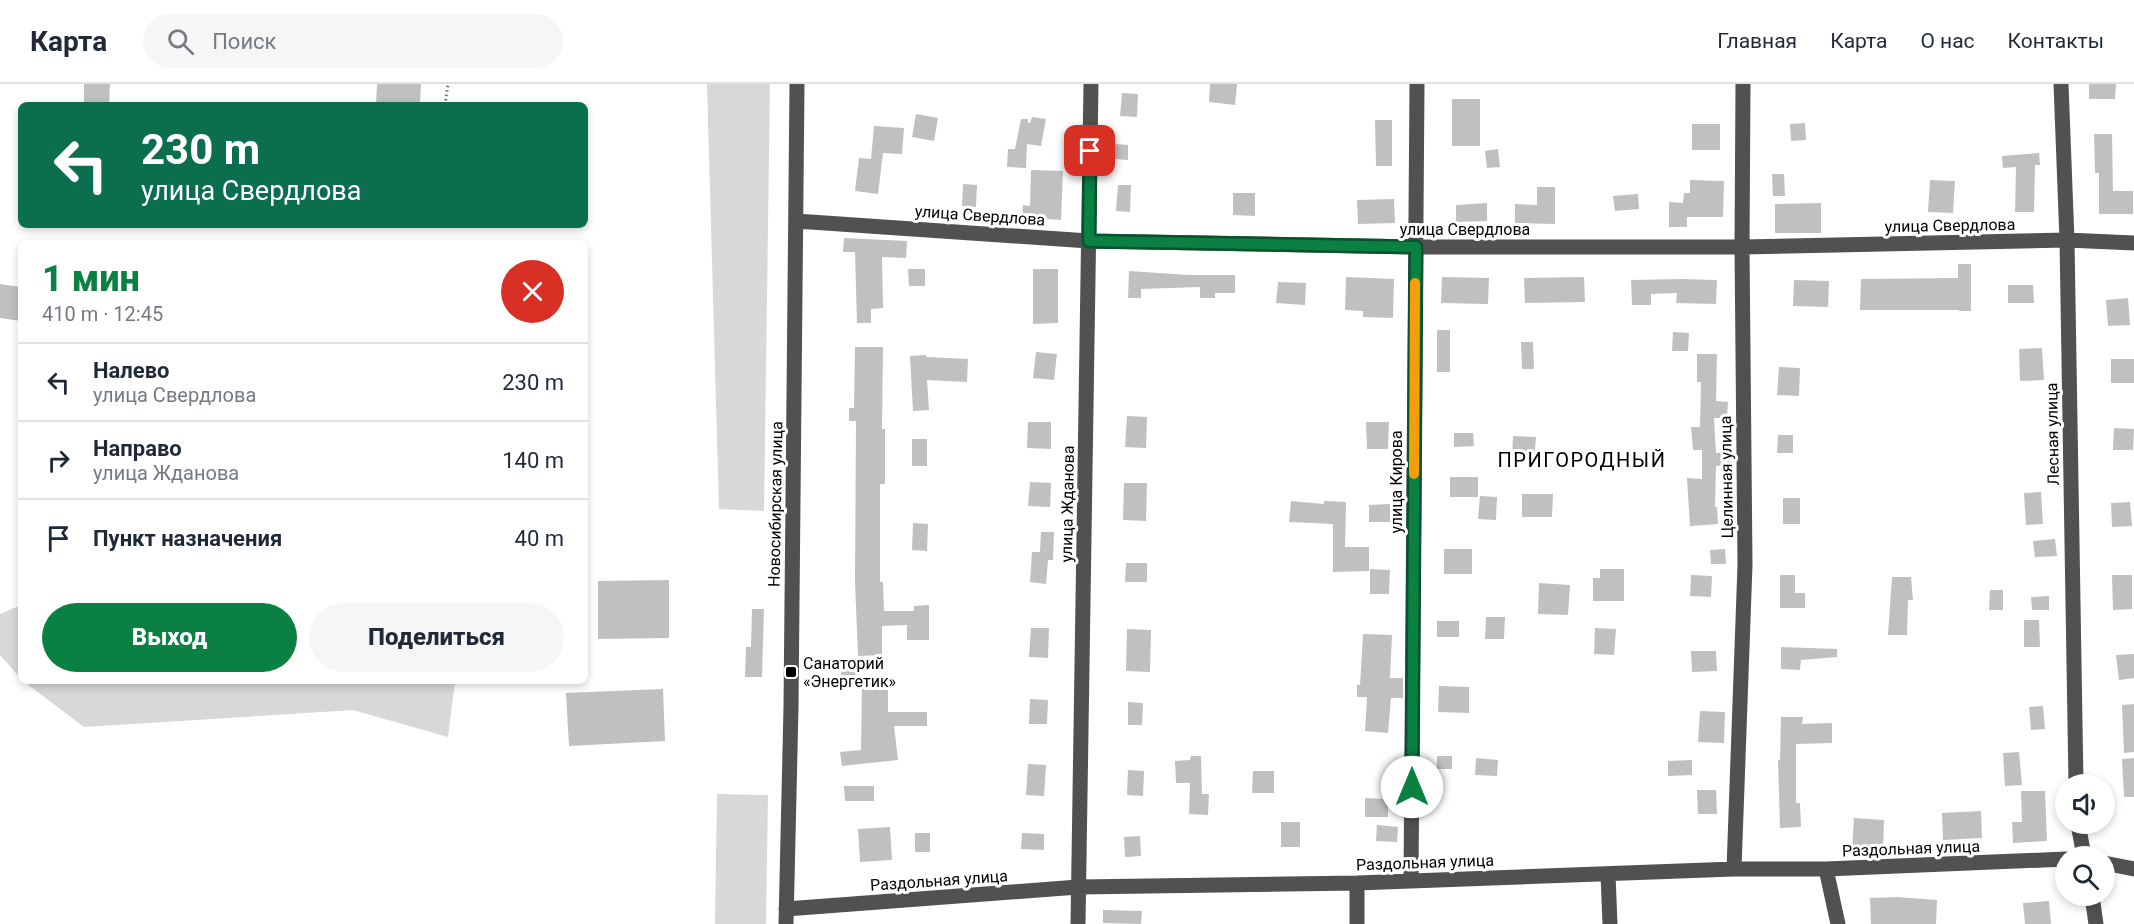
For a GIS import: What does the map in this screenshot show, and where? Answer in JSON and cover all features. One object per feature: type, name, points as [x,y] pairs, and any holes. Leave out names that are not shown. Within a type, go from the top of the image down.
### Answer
[{"type":"street","name":"Новосибирская улица","points":[[786,917],[791,707],[797,84]]},
{"type":"street","name":"улица Жданова","points":[[1078,924],[1091,84]]},
{"type":"street","name":"улица Кирова","points":[[1411,881],[1417,84]]},
{"type":"street","name":"Целинная улица","points":[[1734,869],[1745,565],[1743,84]]},
{"type":"street","name":"Лесная улица","points":[[2061,84],[2067,240],[2076,774]]},
{"type":"street","name":"улица Свердлова","points":[[796,220],[1089,241],[1416,247],[1742,247],[2067,240],[2134,243]]},
{"type":"street","name":"Раздольная улица","points":[[786,917],[1078,887],[1357,883],[1734,869],[1826,869],[2055,859]]},
{"type":"street","points":[[2115,865],[2134,869]]},
{"type":"street","points":[[1826,869],[1838,924]]},
{"type":"street","points":[[1608,874],[1610,924]]},
{"type":"street","points":[[1357,883],[1357,924]]},
{"type":"street","points":[[2093,906],[2096,924]]},
{"type":"path","points":[[445,102],[448,84]]},
{"type":"shaded area","points":[[707,84],[770,84],[764,511],[719,509]]},
{"type":"shaded area","points":[[18,606],[18,676],[0,655],[0,614]]},
{"type":"shaded area","points":[[27,684],[455,684],[448,737],[353,710],[84,727]]},
{"type":"shaded area","points":[[717,794],[768,795],[766,924],[715,924]]},
{"type":"building","points":[[84,84],[110,84],[109,102],[84,102]]},
{"type":"building","points":[[377,84],[421,84],[420,102],[376,102]]},
{"type":"building","points":[[1210,84],[1237,84],[1235,105],[1209,102]]},
{"type":"building","points":[[2089,84],[2116,84],[2115,99],[2089,99]]},
{"type":"building","points":[[1122,93],[1138,94],[1137,117],[1120,116]]},
{"type":"building","points":[[1452,99],[1480,99],[1480,146],[1452,146]]},
{"type":"building","points":[[916,114],[938,118],[934,141],[912,137]]},
{"type":"building","points":[[1032,117],[1046,119],[1041,146],[1027,144],[1026,168],[1007,167],[1008,149],[1015,149],[1021,119],[1028,119],[1030,123]]},
{"type":"building","points":[[1375,120],[1392,120],[1392,166],[1376,166]]},
{"type":"building","points":[[1805,123],[1806,140],[1791,141],[1790,124]]},
{"type":"building","points":[[1692,124],[1720,124],[1720,150],[1692,150]]},
{"type":"building","points":[[874,126],[904,128],[902,154],[883,153],[878,194],[855,191],[859,158],[871,159]]},
{"type":"building","points":[[2094,134],[2112,134],[2113,191],[2133,191],[2133,214],[2099,214],[2099,173],[2095,173]]},
{"type":"building","points":[[1115,144],[1128,145],[1128,160],[1115,159]]},
{"type":"building","points":[[1498,149],[1500,167],[1487,168],[1485,151]]},
{"type":"building","points":[[2039,153],[2040,165],[2035,165],[2034,212],[2015,212],[2016,167],[2003,168],[2002,156]]},
{"type":"building","points":[[1031,170],[1063,171],[1061,220],[1022,217],[1023,205],[1030,206]]},
{"type":"building","points":[[1772,174],[1784,174],[1785,196],[1773,196]]},
{"type":"building","points":[[1690,180],[1724,181],[1723,217],[1687,217],[1687,227],[1669,227],[1669,202],[1683,203],[1684,193],[1690,193]]},
{"type":"building","points":[[1930,180],[1955,181],[1953,213],[1928,212]]},
{"type":"building","points":[[963,184],[977,185],[976,207],[962,206]]},
{"type":"building","points":[[1118,185],[1131,185],[1130,212],[1116,211]]},
{"type":"building","points":[[1537,187],[1555,187],[1555,224],[1515,223],[1515,204],[1537,205]]},
{"type":"building","points":[[1233,193],[1255,193],[1255,216],[1233,215]]},
{"type":"building","points":[[1638,194],[1639,209],[1615,211],[1613,196]]},
{"type":"building","points":[[1394,199],[1395,223],[1358,224],[1357,200]]},
{"type":"building","points":[[1487,203],[1487,221],[1456,222],[1456,205]]},
{"type":"building","points":[[1821,203],[1821,233],[1775,233],[1775,204]]},
{"type":"building","points":[[844,238],[907,241],[906,258],[882,257],[883,308],[871,309],[871,323],[857,323],[855,252],[843,252]]},
{"type":"building","points":[[1958,264],[1971,264],[1971,311],[1860,310],[1861,279],[1958,278]]},
{"type":"building","points":[[908,269],[925,269],[925,286],[909,286]]},
{"type":"building","points":[[1033,269],[1058,269],[1058,323],[1033,324]]},
{"type":"building","points":[[1129,271],[1235,275],[1235,293],[1215,293],[1215,298],[1200,298],[1200,287],[1141,289],[1141,298],[1128,298]]},
{"type":"building","points":[[1346,277],[1394,279],[1393,318],[1363,317],[1363,311],[1345,310]]},
{"type":"building","points":[[1442,277],[1489,278],[1488,304],[1441,303]]},
{"type":"building","points":[[1584,277],[1585,302],[1525,303],[1524,278]]},
{"type":"building","points":[[1631,280],[1717,280],[1716,304],[1676,303],[1677,293],[1651,294],[1651,305],[1632,305]]},
{"type":"building","points":[[1794,280],[1829,281],[1828,307],[1793,306]]},
{"type":"building","points":[[1278,282],[1306,283],[1305,305],[1276,303]]},
{"type":"building","points":[[0,284],[18,287],[18,321],[0,318]]},
{"type":"building","points":[[2008,285],[2033,285],[2034,303],[2008,303]]},
{"type":"building","points":[[2128,298],[2130,325],[2108,326],[2106,300]]},
{"type":"building","points":[[1437,330],[1450,330],[1450,372],[1437,372]]},
{"type":"building","points":[[1673,332],[1689,333],[1688,351],[1672,351]]},
{"type":"building","points":[[1521,342],[1533,342],[1534,369],[1522,369]]},
{"type":"building","points":[[855,347],[883,347],[882,429],[885,429],[885,484],[880,484],[880,582],[883,582],[884,611],[914,611],[914,606],[929,605],[929,640],[907,640],[907,625],[882,626],[882,655],[858,656],[855,582],[856,421],[849,421],[849,408],[854,408]]},
{"type":"building","points":[[2042,348],[2044,380],[2020,381],[2019,349]]},
{"type":"building","points":[[1036,352],[1057,354],[1054,380],[1033,378]]},
{"type":"building","points":[[1697,354],[1717,354],[1716,401],[1728,402],[1727,418],[1714,418],[1716,453],[1729,453],[1729,465],[1716,466],[1715,507],[1717,507],[1718,524],[1690,526],[1687,478],[1702,479],[1702,450],[1693,450],[1691,427],[1700,427],[1701,382],[1697,382]]},
{"type":"building","points":[[926,355],[926,357],[968,359],[967,382],[927,380],[929,410],[913,411],[910,356]]},
{"type":"building","points":[[2111,359],[2134,359],[2134,383],[2111,383]]},
{"type":"building","points":[[1779,367],[1800,368],[1799,396],[1777,395]]},
{"type":"building","points":[[1127,416],[1147,417],[1146,448],[1125,447]]},
{"type":"building","points":[[1028,422],[1051,422],[1051,449],[1027,448]]},
{"type":"building","points":[[1366,422],[1389,422],[1388,449],[1367,449]]},
{"type":"building","points":[[2114,428],[2134,429],[2133,450],[2113,450]]},
{"type":"building","points":[[1454,433],[1473,433],[1474,446],[1454,447]]},
{"type":"building","points":[[1778,435],[1793,435],[1793,453],[1777,453]]},
{"type":"building","points":[[1513,436],[1536,437],[1534,460],[1512,459]]},
{"type":"building","points":[[912,439],[927,439],[927,466],[912,466]]},
{"type":"building","points":[[1450,477],[1478,477],[1478,497],[1450,497]]},
{"type":"building","points":[[1030,482],[1051,483],[1050,507],[1028,506]]},
{"type":"building","points":[[1124,483],[1147,483],[1146,521],[1123,520]]},
{"type":"building","points":[[2041,492],[2043,524],[2026,525],[2024,493]]},
{"type":"building","points":[[1522,494],[1553,494],[1552,517],[1522,517]]},
{"type":"building","points":[[1480,496],[1497,497],[1496,520],[1478,519]]},
{"type":"building","points":[[1783,498],[1800,498],[1800,524],[1783,524]]},
{"type":"building","points":[[1291,501],[1324,504],[1324,501],[1346,502],[1345,547],[1369,547],[1369,571],[1333,572],[1333,524],[1289,522]]},
{"type":"building","points":[[2130,502],[2132,526],[2112,527],[2111,503]]},
{"type":"building","points":[[1390,504],[1391,522],[1369,522],[1369,505]]},
{"type":"building","points":[[913,523],[928,524],[927,551],[912,550]]},
{"type":"building","points":[[1041,532],[1054,532],[1053,560],[1048,560],[1046,584],[1030,582],[1032,552],[1040,552]]},
{"type":"building","points":[[2055,539],[2057,556],[2035,557],[2033,541]]},
{"type":"building","points":[[1444,549],[1472,549],[1472,574],[1444,574]]},
{"type":"building","points":[[1725,549],[1726,564],[1711,564],[1710,550]]},
{"type":"building","points":[[1126,563],[1147,563],[1147,582],[1125,582]]},
{"type":"building","points":[[1370,569],[1390,570],[1389,594],[1370,594]]},
{"type":"building","points":[[1600,569],[1624,569],[1624,601],[1593,601],[1593,578],[1600,578]]},
{"type":"building","points":[[1691,575],[1712,576],[1711,597],[1690,596]]},
{"type":"building","points":[[1780,575],[1795,575],[1795,593],[1805,593],[1805,608],[1780,608]]},
{"type":"building","points":[[2112,575],[2132,575],[2132,609],[2113,610]]},
{"type":"building","points":[[1892,577],[1911,577],[1913,600],[1908,600],[1907,635],[1888,635]]},
{"type":"building","points":[[669,580],[669,638],[598,639],[598,581]]},
{"type":"building","points":[[1539,583],[1570,585],[1568,615],[1538,614]]},
{"type":"building","points":[[1990,590],[2003,590],[2003,610],[1989,610]]},
{"type":"building","points":[[2049,596],[2049,610],[2032,610],[2031,597]]},
{"type":"building","points":[[752,609],[764,609],[762,677],[745,677],[746,647],[751,647]]},
{"type":"building","points":[[1486,617],[1505,617],[1504,639],[1485,639]]},
{"type":"building","points":[[2024,620],[2039,620],[2040,647],[2024,647]]},
{"type":"building","points":[[1437,621],[1459,621],[1459,637],[1437,637]]},
{"type":"building","points":[[1031,628],[1049,628],[1048,658],[1029,657]]},
{"type":"building","points":[[1595,628],[1616,629],[1614,655],[1594,654]]},
{"type":"building","points":[[1127,629],[1151,630],[1150,672],[1126,671]]},
{"type":"building","points":[[1363,634],[1392,635],[1390,678],[1403,678],[1403,698],[1391,698],[1388,733],[1365,731],[1367,697],[1357,697],[1357,685],[1360,685]]},
{"type":"building","points":[[1781,647],[1837,649],[1837,657],[1801,660],[1800,670],[1781,669]]},
{"type":"building","points":[[1691,651],[1716,651],[1717,671],[1692,672]]},
{"type":"building","points":[[2134,654],[2134,678],[2119,680],[2116,655]]},
{"type":"building","points":[[841,666],[860,666],[860,680],[841,681]]},
{"type":"building","points":[[862,683],[888,684],[888,712],[927,712],[927,726],[894,726],[898,760],[842,766],[840,752],[861,750]]},
{"type":"building","points":[[1439,686],[1469,687],[1469,713],[1438,712]]},
{"type":"building","points":[[663,689],[665,741],[569,746],[566,693]]},
{"type":"building","points":[[1030,699],[1048,700],[1047,724],[1029,724]]},
{"type":"building","points":[[1128,702],[1143,703],[1142,725],[1128,725]]},
{"type":"building","points":[[2134,704],[2134,752],[2124,753],[2122,705]]},
{"type":"building","points":[[2043,706],[2045,729],[2031,730],[2029,707]]},
{"type":"building","points":[[1700,711],[1725,712],[1724,743],[1698,742]]},
{"type":"building","points":[[1781,717],[1803,717],[1802,724],[1832,723],[1832,743],[1796,744],[1796,803],[1800,803],[1801,827],[1780,828],[1778,760],[1780,760]]},
{"type":"building","points":[[2019,752],[2022,785],[2005,786],[2003,753]]},
{"type":"building","points":[[1191,756],[1201,756],[1202,794],[1209,794],[1208,815],[1189,814],[1190,783],[1176,783],[1175,761],[1190,760]]},
{"type":"building","points":[[1437,756],[1452,756],[1452,769],[1437,769]]},
{"type":"building","points":[[1476,758],[1498,760],[1497,776],[1475,775]]},
{"type":"building","points":[[2134,758],[2134,797],[2124,797],[2122,759]]},
{"type":"building","points":[[1692,760],[1692,775],[1668,776],[1668,761]]},
{"type":"building","points":[[1028,764],[1046,765],[1044,796],[1026,795]]},
{"type":"building","points":[[1128,770],[1144,771],[1143,796],[1127,795]]},
{"type":"building","points":[[1253,771],[1274,771],[1274,793],[1252,793]]},
{"type":"building","points":[[844,786],[874,786],[874,801],[845,801]]},
{"type":"building","points":[[1697,790],[1716,790],[1717,814],[1698,814]]},
{"type":"building","points":[[2021,791],[2045,791],[2047,841],[2013,843],[2012,822],[2022,822]]},
{"type":"building","points":[[1365,798],[1388,799],[1388,817],[1365,817]]},
{"type":"building","points":[[1981,811],[1982,838],[1943,840],[1942,813]]},
{"type":"building","points":[[1854,818],[1884,820],[1883,852],[1852,850]]},
{"type":"building","points":[[1281,822],[1300,822],[1300,847],[1281,847]]},
{"type":"building","points":[[1377,825],[1398,827],[1397,842],[1376,841]]},
{"type":"building","points":[[890,827],[892,860],[860,862],[858,829]]},
{"type":"building","points":[[915,833],[930,833],[930,852],[915,852]]},
{"type":"building","points":[[1022,833],[1044,834],[1044,850],[1021,849]]},
{"type":"building","points":[[1140,836],[1141,856],[1125,857],[1124,837]]},
{"type":"building","points":[[1897,897],[1937,900],[1936,924],[1871,924],[1870,898]]},
{"type":"building","points":[[2049,901],[2051,924],[2025,924],[2023,903]]},
{"type":"building","points":[[1103,910],[1142,911],[1141,924],[1103,923]]},
{"type":"slow traffic","points":[[1414,474],[1415,283]]},
{"type":"place","name":"Санаторий «Энергетик»","points":[[791,672]]},
{"type":"district","name":"ПРИГОРОДНЫЙ","points":[[1582,460]]},
{"type":"route","points":[[1090,151],[1089,241],[1416,247],[1412,787]]}]
